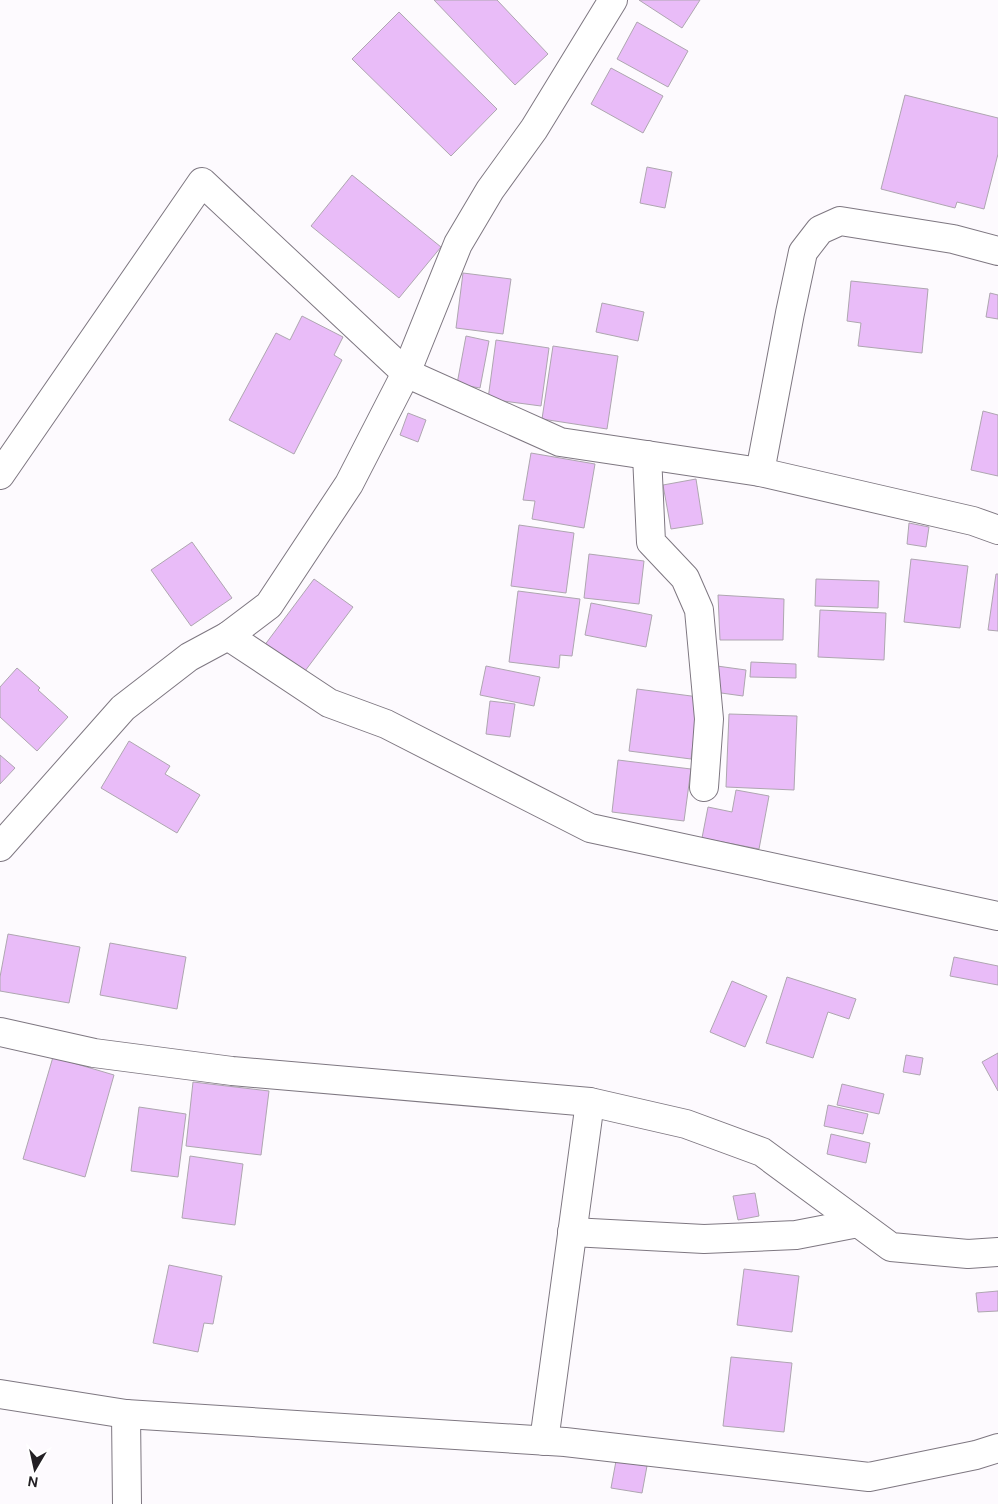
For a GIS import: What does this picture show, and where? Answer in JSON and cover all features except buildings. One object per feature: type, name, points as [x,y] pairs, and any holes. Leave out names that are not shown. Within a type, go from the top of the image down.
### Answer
[{"type":"street","points":[[0,847],[123,708],[189,658],[228,636],[269,605],[349,484],[406,373],[458,244],[490,190],[534,129],[613,0]]},
{"type":"street","points":[[0,475],[202,182],[406,373],[560,442],[760,472],[973,522],[998,530]]},
{"type":"street","points":[[760,472],[803,252],[820,230],[840,221],[953,238],[998,251]]},
{"type":"street","points":[[647,455],[651,542],[685,578],[699,610],[709,719],[704,786]]},
{"type":"street","points":[[228,636],[329,703],[386,724],[590,828],[998,916]]},
{"type":"street","points":[[0,1032],[94,1053],[222,1069],[590,1102],[686,1124],[762,1152],[891,1247],[968,1254],[998,1252]]},
{"type":"street","points":[[544,1441],[590,1102]]},
{"type":"street","points":[[572,1232],[704,1239],[796,1235],[858,1223]]},
{"type":"street","points":[[0,1394],[126,1414],[565,1442],[869,1477],[976,1455],[998,1448]]},
{"type":"street","points":[[126,1414],[127,1504]]}]
